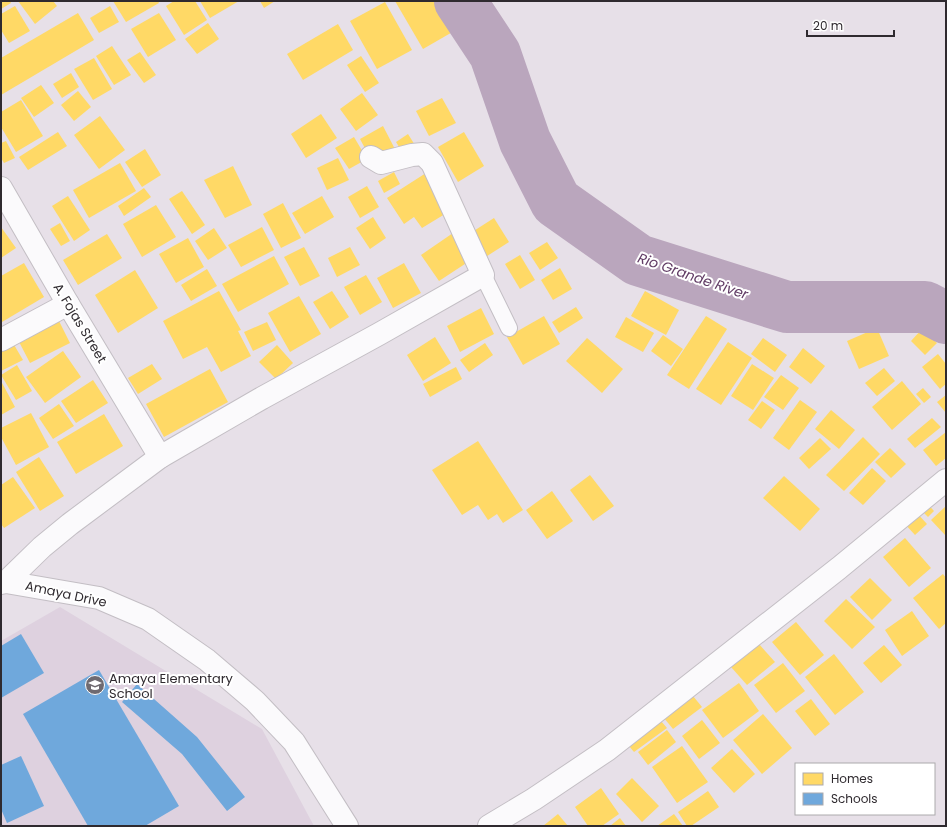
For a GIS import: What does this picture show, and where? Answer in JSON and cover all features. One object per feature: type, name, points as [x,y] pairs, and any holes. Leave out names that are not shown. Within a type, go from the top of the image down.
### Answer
[{"type":"street","points":[[3,582],[70,524],[160,457],[262,398],[483,275],[432,163],[423,154],[412,155],[381,163],[370,157]]},
{"type":"street","name":"A. Fojas Street","points":[[1,188],[68,304],[160,457]]},
{"type":"street","points":[[1,340],[68,304]]},
{"type":"street","points":[[490,826],[534,800],[607,750],[839,568],[946,480]]},
{"type":"street","name":"Amaya Drive","points":[[3,582],[99,598],[148,619],[207,660],[255,701],[294,742],[347,826]]},
{"type":"lane","points":[[483,275],[509,328]]},
{"type":"shaded area","name":"Amaya Elementary School","points":[[60,607],[262,729],[314,826],[1,826],[1,641]]},
{"type":"building: Homes","points":[[1,1],[10,1],[11,3],[1,9]]},
{"type":"building: Homes","points":[[18,1],[53,1],[57,6],[35,24]]},
{"type":"building: Homes","points":[[113,1],[158,1],[159,3],[126,22]]},
{"type":"building: Homes","points":[[174,1],[195,1],[207,20],[184,35],[166,6]]},
{"type":"building: Homes","points":[[200,1],[239,1],[210,18]]},
{"type":"building: Homes","points":[[260,1],[275,1],[264,8]]},
{"type":"building: Homes","points":[[395,1],[439,1],[456,30],[423,49]]},
{"type":"building: Homes","points":[[385,2],[412,50],[377,69],[350,21]]},
{"type":"building: Homes","points":[[15,6],[30,31],[9,43],[1,30],[1,14]]},
{"type":"building: Homes","points":[[110,6],[119,22],[99,33],[90,18]]},
{"type":"building: Homes","points":[[78,13],[94,40],[1,95],[1,58]]},
{"type":"building: Homes","points":[[159,13],[176,40],[148,57],[131,29]]},
{"type":"building: Homes","points":[[208,23],[219,39],[197,54],[185,39]]},
{"type":"building: Homes","points":[[338,24],[353,50],[303,80],[287,54]]},
{"type":"building: Homes","points":[[112,46],[131,75],[114,85],[96,56]]},
{"type":"building: Homes","points":[[140,52],[156,75],[144,83],[127,60]]},
{"type":"building: Homes","points":[[361,56],[379,83],[365,92],[347,65]]},
{"type":"building: Homes","points":[[94,58],[112,89],[93,100],[74,69]]},
{"type":"building: Homes","points":[[71,73],[79,87],[62,98],[53,84]]},
{"type":"building: Homes","points":[[41,85],[54,103],[34,117],[21,98]]},
{"type":"building: Homes","points":[[78,91],[91,107],[74,121],[61,105]]},
{"type":"building: Homes","points":[[362,93],[378,115],[356,131],[340,109]]},
{"type":"building: Homes","points":[[442,98],[456,123],[429,136],[416,111]]},
{"type":"building: Homes","points":[[21,100],[43,136],[16,152],[1,127],[1,112]]},
{"type":"building: Homes","points":[[321,114],[337,138],[306,158],[291,134]]},
{"type":"building: Homes","points":[[100,116],[125,150],[99,169],[74,135]]},
{"type":"building: Homes","points":[[383,126],[397,153],[374,165],[360,139]]},
{"type":"building: Homes","points":[[58,132],[67,146],[28,170],[19,157]]},
{"type":"building: Homes","points":[[464,132],[484,166],[458,182],[438,147]]},
{"type":"building: Homes","points":[[408,134],[418,150],[406,158],[396,142]]},
{"type":"building: Homes","points":[[354,137],[367,159],[349,169],[335,148]]},
{"type":"building: Homes","points":[[6,141],[15,158],[4,163],[1,158],[1,143]]},
{"type":"building: Homes","points":[[145,149],[161,175],[142,187],[125,162]]},
{"type":"building: Homes","points":[[338,158],[349,180],[327,190],[317,168]]},
{"type":"building: Homes","points":[[120,163],[136,191],[89,218],[73,190]]},
{"type":"building: Homes","points":[[233,166],[252,205],[225,218],[204,180]]},
{"type":"building: Homes","points":[[394,172],[400,184],[384,193],[378,181]]},
{"type":"building: Homes","points":[[426,173],[443,199],[437,202],[445,214],[422,228],[414,217],[404,224],[387,198]]},
{"type":"building: Homes","points":[[367,186],[379,207],[360,218],[348,197]]},
{"type":"building: Homes","points":[[144,188],[151,197],[124,216],[118,206]]},
{"type":"building: Homes","points":[[182,191],[205,225],[192,234],[169,199]]},
{"type":"building: Homes","points":[[68,196],[90,230],[74,241],[52,206]]},
{"type":"building: Homes","points":[[322,196],[334,217],[305,234],[292,213]]},
{"type":"building: Homes","points":[[283,203],[301,238],[281,248],[263,214]]},
{"type":"building: Homes","points":[[156,205],[176,237],[142,257],[123,224]]},
{"type":"building: Homes","points":[[373,217],[386,238],[370,249],[356,228]]},
{"type":"building: Homes","points":[[494,218],[509,242],[484,258],[469,234]]},
{"type":"building: Homes","points":[[60,223],[70,241],[61,246],[50,229]]},
{"type":"building: Homes","points":[[1,227],[16,248],[1,258]]},
{"type":"building: Homes","points":[[262,227],[274,250],[241,267],[228,245]]},
{"type":"building: Homes","points":[[214,228],[227,248],[208,260],[195,241]]},
{"type":"building: Homes","points":[[453,233],[471,260],[439,281],[421,255]]},
{"type":"building: Homes","points":[[107,234],[122,258],[78,285],[63,260]]},
{"type":"building: Homes","points":[[188,238],[204,267],[176,283],[159,254]]},
{"type":"building: Homes","points":[[547,242],[558,258],[540,270],[529,253]]},
{"type":"building: Homes","points":[[304,247],[320,276],[300,286],[284,257]]},
{"type":"building: Homes","points":[[350,247],[360,265],[337,277],[328,258]]},
{"type":"building: Homes","points":[[520,255],[535,280],[520,289],[505,264]]},
{"type":"building: Homes","points":[[274,256],[289,284],[238,312],[222,284]]},
{"type":"building: Homes","points":[[24,263],[44,297],[2,322],[1,276]]},
{"type":"building: Homes","points":[[404,263],[421,293],[393,308],[377,278]]},
{"type":"building: Homes","points":[[560,268],[572,289],[553,300],[541,280]]},
{"type":"building: Homes","points":[[207,269],[217,286],[191,301],[181,285]]},
{"type":"building: Homes","points":[[135,270],[158,308],[118,333],[95,295]]},
{"type":"building: Homes","points":[[366,275],[382,302],[360,315],[344,287]]},
{"type":"building: Homes","points":[[219,291],[241,330],[238,331],[251,356],[221,372],[207,347],[183,359],[163,321]]},
{"type":"building: Homes","points":[[332,291],[349,317],[330,329],[313,302]]},
{"type":"building: Homes","points":[[645,291],[679,310],[666,335],[631,316]]},
{"type":"building: Homes","points":[[299,296],[321,334],[290,352],[268,313]]},
{"type":"building: Homes","points":[[576,307],[583,318],[559,333],[552,322]]},
{"type":"building: Homes","points":[[481,308],[494,334],[460,352],[447,326]]},
{"type":"building: Homes","points":[[56,315],[70,343],[30,363],[16,336]]},
{"type":"building: Homes","points":[[544,316],[560,344],[523,365],[507,337]]},
{"type":"building: Homes","points":[[706,316],[727,329],[689,389],[667,375]]},
{"type":"building: Homes","points":[[626,317],[654,333],[643,352],[615,337]]},
{"type":"building: Homes","points":[[267,322],[276,340],[253,351],[244,332]]},
{"type":"building: Homes","points":[[877,328],[889,356],[859,369],[847,341]]},
{"type":"building: Homes","points":[[922,329],[937,343],[925,355],[911,341]]},
{"type":"building: Homes","points":[[663,335],[683,349],[671,366],[651,351]]},
{"type":"building: Homes","points":[[435,337],[451,363],[423,381],[407,355]]},
{"type":"building: Homes","points":[[10,338],[23,360],[1,371],[1,343]]},
{"type":"building: Homes","points":[[587,338],[623,369],[602,393],[566,361]]},
{"type":"building: Homes","points":[[763,338],[787,355],[775,372],[751,354]]},
{"type":"building: Homes","points":[[728,342],[752,358],[721,405],[696,389]]},
{"type":"building: Homes","points":[[485,343],[493,355],[469,372],[460,360]]},
{"type":"building: Homes","points":[[277,345],[293,363],[276,379],[259,362]]},
{"type":"building: Homes","points":[[803,348],[825,366],[811,384],[789,367]]},
{"type":"building: Homes","points":[[63,351],[81,377],[45,403],[26,377]]},
{"type":"building: Homes","points":[[938,354],[946,364],[946,384],[940,389],[922,367]]},
{"type":"building: Homes","points":[[152,364],[162,379],[138,394],[128,378]]},
{"type":"building: Homes","points":[[752,364],[774,378],[753,410],[731,396]]},
{"type":"building: Homes","points":[[17,365],[32,391],[16,400],[1,375]]},
{"type":"building: Homes","points":[[456,367],[462,379],[430,397],[423,384]]},
{"type":"building: Homes","points":[[884,368],[895,381],[877,396],[865,383]]},
{"type":"building: Homes","points":[[210,369],[228,402],[164,437],[146,404]]},
{"type":"building: Homes","points":[[781,375],[799,388],[783,410],[764,397]]},
{"type":"building: Homes","points":[[93,380],[108,403],[76,423],[61,401]]},
{"type":"building: Homes","points":[[1,381],[15,407],[1,415]]},
{"type":"building: Homes","points":[[902,381],[921,404],[892,430],[872,407]]},
{"type":"building: Homes","points":[[923,388],[931,397],[924,403],[916,394]]},
{"type":"building: Homes","points":[[946,395],[946,413],[937,402]]},
{"type":"building: Homes","points":[[800,400],[817,412],[789,450],[773,438]]},
{"type":"building: Homes","points":[[762,401],[775,410],[761,429],[748,420]]},
{"type":"building: Homes","points":[[59,404],[74,426],[53,439],[39,418]]},
{"type":"building: Homes","points":[[831,410],[855,430],[839,449],[815,429]]},
{"type":"building: Homes","points":[[31,413],[49,447],[16,465],[1,437],[1,428]]},
{"type":"building: Homes","points":[[104,414],[123,446],[76,474],[57,442]]},
{"type":"building: Homes","points":[[932,418],[941,427],[915,448],[907,439]]},
{"type":"building: Homes","points":[[946,432],[946,458],[936,466],[923,450]]},
{"type":"building: Homes","points":[[863,437],[880,454],[844,491],[826,475]]},
{"type":"building: Homes","points":[[820,438],[831,449],[809,469],[799,458]]},
{"type":"building: Homes","points":[[478,441],[523,510],[503,523],[497,514],[488,520],[478,505],[462,515],[432,470]]},
{"type":"building: Homes","points":[[890,448],[906,464],[891,478],[875,462]]},
{"type":"building: Homes","points":[[39,457],[64,496],[40,511],[16,472]]},
{"type":"building: Homes","points":[[872,468],[886,481],[863,505],[849,493]]},
{"type":"building: Homes","points":[[590,475],[614,506],[593,521],[570,490]]},
{"type":"building: Homes","points":[[784,476],[820,509],[800,531],[763,498]]},
{"type":"building: Homes","points":[[13,477],[35,508],[4,528],[1,524],[1,485]]},
{"type":"building: Homes","points":[[552,491],[573,521],[547,539],[526,510]]},
{"type":"building: Homes","points":[[923,499],[934,511],[928,517],[916,505]]},
{"type":"building: Homes","points":[[946,506],[946,536],[931,520]]},
{"type":"building: Homes","points":[[916,512],[927,524],[915,535],[904,523]]},
{"type":"building: Homes","points":[[905,538],[931,568],[909,587],[883,557]]},
{"type":"building: Homes","points":[[943,574],[946,578],[946,623],[939,629],[913,598]]},
{"type":"building: Homes","points":[[870,578],[892,600],[872,620],[850,597]]},
{"type":"building: Homes","points":[[846,599],[875,627],[852,649],[824,621]]},
{"type":"building: Homes","points":[[912,611],[929,636],[902,656],[885,630]]},
{"type":"building: Homes","points":[[796,622],[824,655],[800,675],[772,642]]},
{"type":"building: Homes","points":[[759,644],[775,662],[747,685],[731,667]]},
{"type":"building: Homes","points":[[884,645],[902,665],[881,683],[863,663]]},
{"type":"building: Homes","points":[[834,654],[864,692],[835,715],[805,677]]},
{"type":"building: Homes","points":[[783,663],[805,691],[776,713],[754,685]]},
{"type":"building: Homes","points":[[739,683],[759,711],[723,738],[702,710]]},
{"type":"building: Homes","points":[[693,696],[702,707],[673,729],[664,718]]},
{"type":"building: Homes","points":[[811,699],[830,724],[815,736],[795,711]]},
{"type":"building: Homes","points":[[763,714],[792,748],[762,774],[733,740]]},
{"type":"building: Homes","points":[[702,720],[720,743],[699,759],[682,736]]},
{"type":"building: Homes","points":[[661,721],[667,728],[634,752],[629,746]]},
{"type":"building: Homes","points":[[667,730],[676,742],[648,765],[638,752]]},
{"type":"building: Homes","points":[[682,746],[708,782],[677,803],[652,767]]},
{"type":"building: Homes","points":[[732,749],[755,774],[734,793],[711,768]]},
{"type":"building: Homes","points":[[632,778],[659,806],[642,822],[616,794]]},
{"type":"building: Homes","points":[[601,788],[619,814],[602,826],[588,826],[575,807]]},
{"type":"building: Homes","points":[[708,791],[719,807],[691,826],[687,826],[678,812]]},
{"type":"building: Homes","points":[[558,814],[568,826],[543,826]]},
{"type":"building: Homes","points":[[674,814],[683,826],[657,826]]},
{"type":"building: Homes","points":[[620,818],[626,826],[610,826]]},
{"type":"building: Schools","points":[[21,634],[44,673],[1,698],[1,646]]},
{"type":"building: Schools","points":[[99,670],[179,806],[145,826],[88,826],[23,714]]},
{"type":"building: Schools","points":[[137,684],[197,737],[245,797],[227,811],[182,754],[122,702]]},
{"type":"building: Schools","points":[[21,756],[44,806],[7,823],[1,809],[1,765]]},
{"type":"waterway","name":"Rio Grande River","points":[[460,1],[495,54],[525,141],[556,202],[638,260],[787,307],[925,307],[946,318]]},
{"type":"place","name":"Amaya Elementary School","points":[[95,685]]}]
